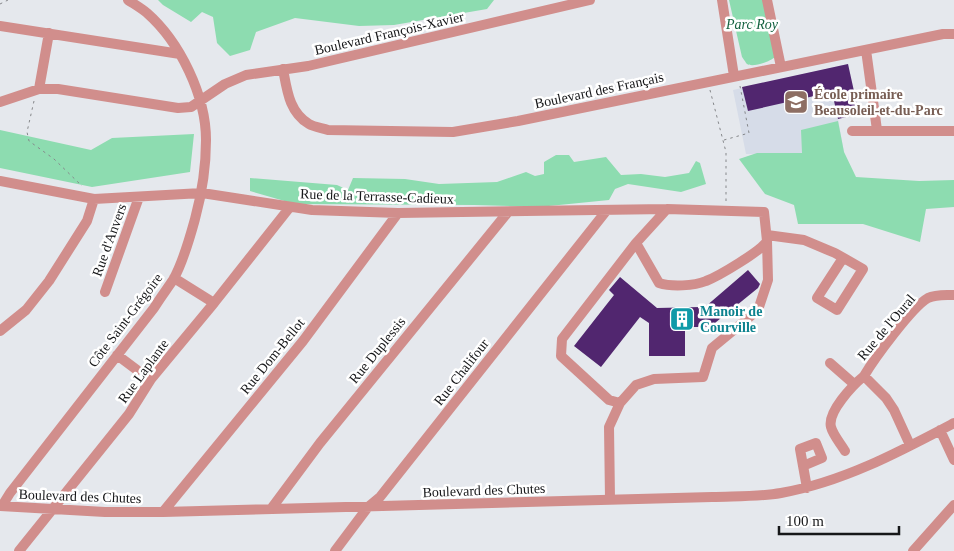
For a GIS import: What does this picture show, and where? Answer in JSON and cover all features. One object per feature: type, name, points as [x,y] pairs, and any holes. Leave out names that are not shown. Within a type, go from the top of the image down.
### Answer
[{"type":"street","name":"Côte Saint-Grégoire","points":[[1,506],[154,308],[174,278],[191,233],[202,193],[206,138],[200,101],[192,78],[166,32],[146,12],[128,0]]},
{"type":"street","name":"Boulevard François-Xavier","points":[[0,102],[38,89],[58,89],[178,108],[191,106],[234,79],[246,74],[308,66],[590,0]]},
{"type":"street","points":[[722,0],[736,76]]},
{"type":"street","points":[[767,0],[781,67]]},
{"type":"street","points":[[0,26],[180,54]]},
{"type":"street","points":[[38,89],[49,33]]},
{"type":"street","name":"Boulevard des Français","points":[[283,69],[289,98],[298,115],[310,125],[328,130],[453,132],[518,121],[943,34],[954,34]]},
{"type":"street","points":[[866,50],[877,130]]},
{"type":"street","points":[[852,131],[954,131]]},
{"type":"street","name":"Rue de la Terrasse-Cadieux","points":[[0,181],[94,199],[202,193],[312,210],[398,213],[667,209],[764,212],[767,238]]},
{"type":"street","name":"Rue d'Anvers","points":[[105,292],[139,197]]},
{"type":"street","points":[[0,331],[26,310],[50,281],[87,221],[94,199]]},
{"type":"street","name":"Rue Laplante","points":[[18,551],[129,414],[151,379],[290,207]]},
{"type":"street","points":[[620,403],[609,400],[561,356],[562,339],[636,243],[667,209]]},
{"type":"street","name":"Rue Chalifour","points":[[335,551],[368,507],[386,490],[607,210]]},
{"type":"street","name":"Rue Duplessis","points":[[271,508],[320,443],[508,212]]},
{"type":"street","name":"Rue Dom-Bellot","points":[[163,512],[303,341],[398,213]]},
{"type":"street","points":[[636,243],[659,283],[666,286],[705,282],[758,251],[767,238]]},
{"type":"street","points":[[767,238],[804,240],[843,258],[863,270],[837,310],[817,298],[843,258]]},
{"type":"street","points":[[610,499],[608,428],[620,403],[636,385],[654,379],[703,377],[712,348],[758,310],[768,280],[767,238]]},
{"type":"street","points":[[174,278],[214,303]]},
{"type":"street","name":"Rue de l'Oural","points":[[910,445],[894,410],[886,398],[864,376],[872,362],[918,306],[928,298],[938,294],[954,295]]},
{"type":"street","points":[[117,354],[137,370]]},
{"type":"street","points":[[830,363],[854,384]]},
{"type":"street","points":[[845,451],[831,427],[831,416],[854,384],[864,376]]},
{"type":"street","name":"Boulevard des Chutes","points":[[1,506],[105,512],[163,512],[712,497],[778,493],[807,488],[845,476],[954,423]]},
{"type":"street","points":[[940,430],[954,460]]},
{"type":"street","points":[[803,466],[807,488]]},
{"type":"street","points":[[913,551],[954,506]]},
{"type":"path","points":[[0,4],[8,0]]},
{"type":"path","points":[[723,140],[749,133],[736,76]]},
{"type":"path","points":[[708,82],[726,152],[726,210]]},
{"type":"path","points":[[28,92],[35,97],[27,132],[29,141],[54,159],[83,188]]},
{"type":"shaded area","name":"École primaire Beausoleil-et-du-Parc","points":[[848,64],[859,114],[838,119],[844,152],[746,154],[733,90]]},
{"type":"green space","points":[[158,0],[494,0],[487,9],[394,25],[359,26],[295,18],[256,32],[250,50],[230,56],[217,43],[213,17],[202,12],[191,22]]},
{"type":"green space","name":"Parc Roy","points":[[729,0],[764,0],[775,57],[773,59],[757,65],[750,65],[742,57]]},
{"type":"green space","points":[[838,121],[844,152],[856,177],[919,181],[954,180],[954,207],[926,209],[920,242],[863,224],[798,224],[794,205],[765,194],[739,159],[757,153],[802,153],[801,130]]},
{"type":"green space","points":[[0,130],[91,150],[112,138],[194,134],[190,172],[92,187],[0,168]]},
{"type":"green space","points":[[556,155],[569,155],[574,162],[606,157],[621,175],[641,174],[665,177],[689,173],[696,161],[700,163],[706,184],[681,192],[628,184],[615,189],[609,200],[539,207],[295,204],[250,191],[250,178],[337,185],[348,190],[353,178],[405,179],[439,184],[497,182],[526,172],[535,176],[544,174],[544,162]]},
{"type":"building","points":[[848,64],[859,114],[838,119],[832,92],[748,111],[742,87]]},
{"type":"building","name":"Manoir de Courville","points":[[748,270],[760,284],[758,288],[710,327],[685,327],[685,356],[649,356],[649,323],[640,317],[601,367],[574,346],[614,295],[609,290],[620,277],[657,308],[705,307]]},
{"type":"place","name":"École primaire Beausoleil-et-du-Parc","points":[[796,102]]},
{"type":"place","name":"Manoir de Courville","points":[[682,319]]}]
